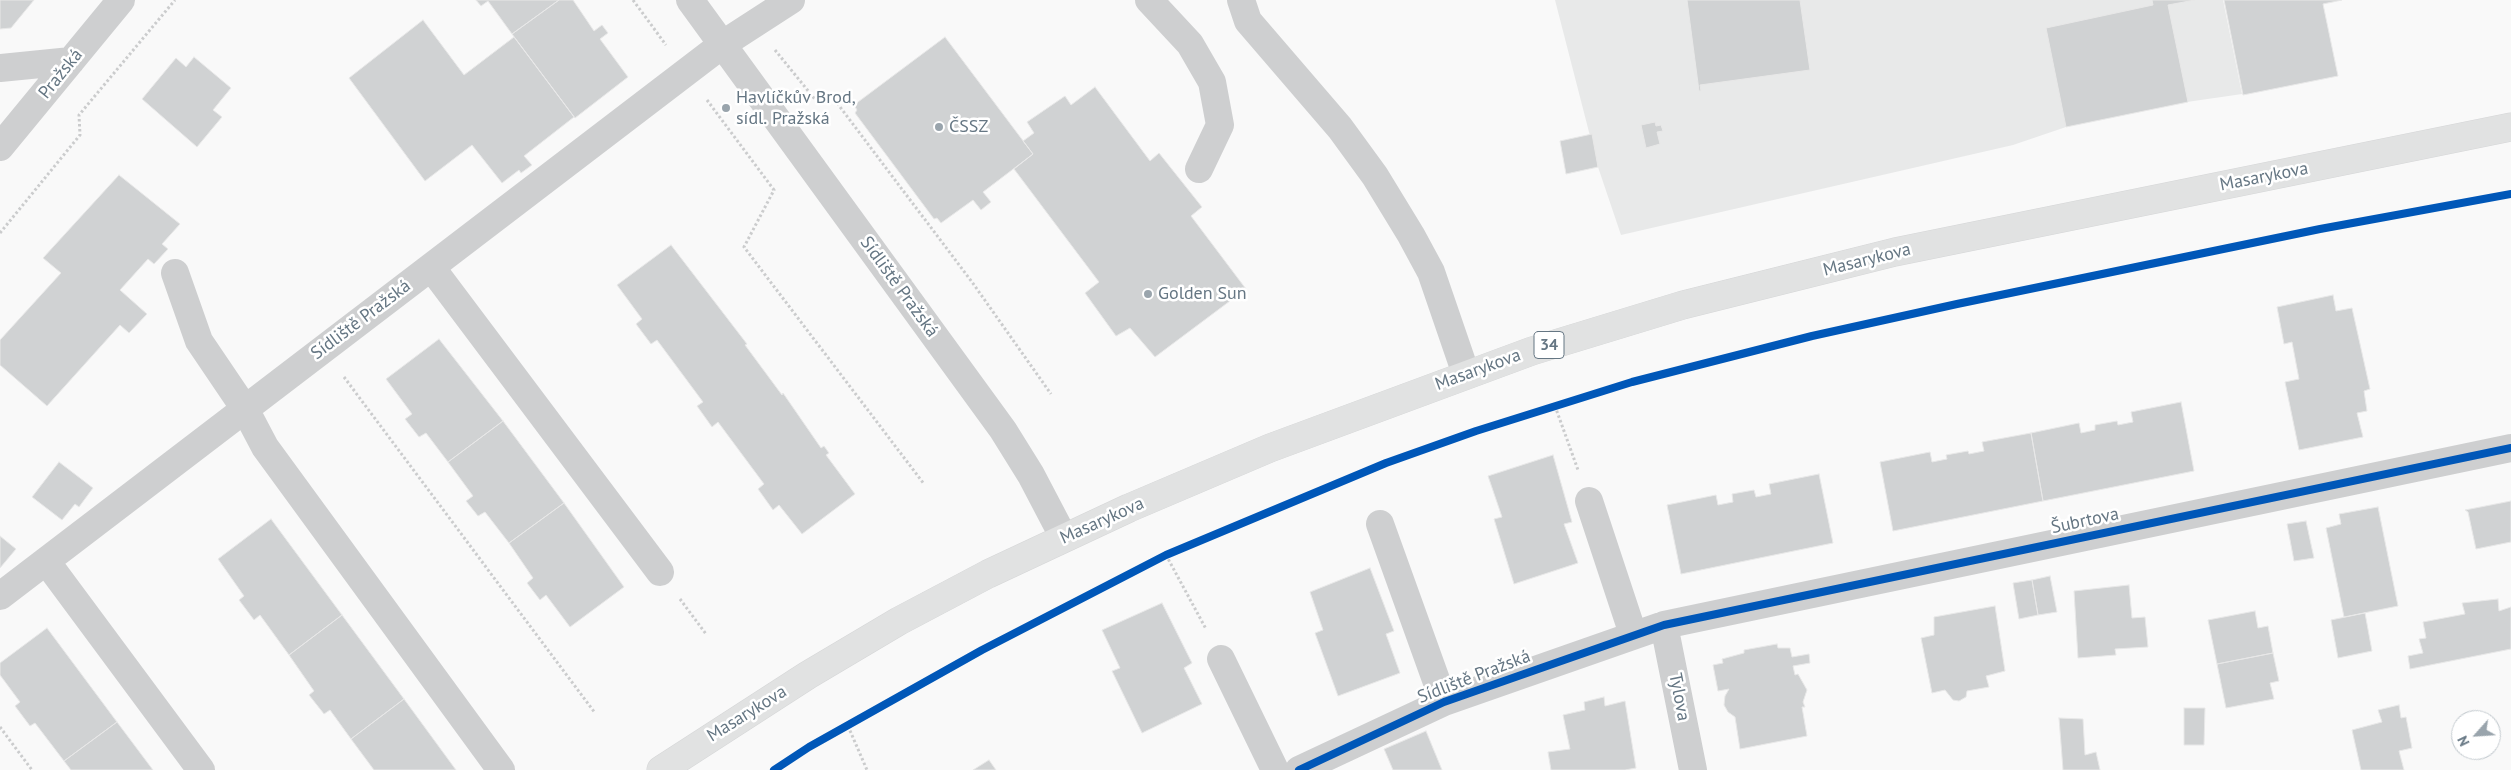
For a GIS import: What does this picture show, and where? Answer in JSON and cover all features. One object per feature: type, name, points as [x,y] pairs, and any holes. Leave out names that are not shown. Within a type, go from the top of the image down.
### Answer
[{"type":"main road","name":"Masarykova","points":[[661,770],[899,620],[988,574],[1064,538],[1270,448],[1466,374],[1594,330],[1683,305],[1895,252],[2511,127]]},
{"type":"street","name":"Pražská","points":[[0,147],[121,0]]},
{"type":"street","name":"Sídliště Pražská","points":[[690,0],[1003,430],[1031,475],[1064,538]]},
{"type":"street","points":[[723,44],[754,22],[791,0]]},
{"type":"street","points":[[1149,0],[1190,44],[1212,82],[1220,125],[1199,169]]},
{"type":"street","points":[[1242,0],[1248,21],[1340,128],[1375,176],[1411,235],[1431,272],[1466,374]]},
{"type":"street","name":"Sídliště Pražská","points":[[0,596],[723,44]]},
{"type":"street","points":[[0,68],[71,61]]},
{"type":"street","points":[[431,267],[660,572]]},
{"type":"street","points":[[175,273],[199,341],[245,409],[265,447],[501,770]]},
{"type":"street","name":"Šubrtova","points":[[1664,625],[2511,448]]},
{"type":"street","points":[[1589,501],[1633,634]]},
{"type":"street","points":[[1380,524],[1444,702]]},
{"type":"street","points":[[46,561],[201,770]]},
{"type":"street","name":"Sídliště Pražská","points":[[1299,770],[1444,702],[1633,634],[1664,625]]},
{"type":"street","name":"Tylova","points":[[1664,625],[1693,770]]},
{"type":"street","points":[[1221,659],[1275,770]]},
{"type":"path","points":[[0,233],[80,135],[79,115],[175,0]]},
{"type":"path","points":[[633,0],[774,190],[744,247],[924,484]]},
{"type":"path","points":[[754,22],[818,104],[834,98],[972,282],[1052,394]]},
{"type":"path","points":[[323,349],[594,714]]},
{"type":"path","points":[[1547,408],[1565,403]]},
{"type":"path","points":[[1556,406],[1589,501]]},
{"type":"path","points":[[1157,560],[1174,552]]},
{"type":"path","points":[[1166,555],[1221,659]]},
{"type":"path","points":[[660,572],[706,634]]},
{"type":"path","points":[[840,730],[856,721]]},
{"type":"path","points":[[848,726],[867,770]]},
{"type":"path","points":[[0,727],[32,770]]},
{"type":"shaded area","points":[[1555,0],[2223,0],[2242,94],[2187,102],[2066,127],[2013,145],[1621,235],[1598,167]]},
{"type":"building","points":[[0,0],[34,0],[11,28],[0,29]]},
{"type":"building","points":[[476,0],[559,0],[512,34],[488,1],[481,6]]},
{"type":"building","points":[[559,0],[573,0],[594,31],[602,25],[608,33],[600,39],[628,77],[575,118],[512,34]]},
{"type":"building","points":[[1687,0],[1800,0],[1810,70],[1700,85],[1701,91],[1699,91]]},
{"type":"building","points":[[2152,0],[2195,0],[2168,5],[2188,102],[2066,127],[2046,28],[2153,5]]},
{"type":"building","points":[[2224,0],[2342,0],[2323,4],[2338,76],[2243,95]]},
{"type":"building","points":[[423,20],[464,75],[514,37],[574,117],[524,156],[532,165],[521,173],[519,170],[502,183],[472,145],[425,181],[349,78]]},
{"type":"building","name":"ČSSZ","points":[[945,37],[1033,154],[983,192],[991,202],[981,210],[973,200],[941,223],[937,218],[934,219],[855,113],[857,110],[854,105]]},
{"type":"building","points":[[194,57],[231,88],[213,110],[222,117],[197,147],[142,99],[176,58],[186,67]]},
{"type":"building","points":[[1095,87],[1150,161],[1159,153],[1202,207],[1191,216],[1246,289],[1155,357],[1130,328],[1116,336],[1085,293],[1099,282],[1014,169],[1033,154],[1023,141],[1034,133],[1027,122],[1065,96],[1071,105]]},
{"type":"building","points":[[1655,122],[1656,126],[1661,125],[1663,131],[1657,132],[1660,144],[1646,148],[1641,125]]},
{"type":"building","points":[[1592,134],[1598,167],[1566,174],[1560,141]]},
{"type":"building","points":[[119,175],[180,224],[162,244],[168,249],[154,264],[148,259],[120,290],[147,314],[129,333],[120,325],[47,406],[0,365],[0,340],[61,273],[43,258]]},
{"type":"building","points":[[671,245],[747,344],[745,345],[782,395],[783,393],[821,448],[824,446],[829,453],[826,455],[855,494],[802,534],[779,505],[773,510],[758,489],[764,484],[718,422],[712,427],[697,406],[703,402],[657,340],[651,344],[636,324],[642,319],[617,285]]},
{"type":"building","points":[[2333,295],[2336,311],[2352,308],[2370,389],[2364,391],[2367,411],[2357,413],[2363,437],[2299,450],[2285,382],[2299,379],[2292,342],[2284,344],[2277,307]]},
{"type":"building","points":[[439,339],[503,421],[448,462],[426,433],[419,437],[405,419],[412,414],[386,379]]},
{"type":"building","points":[[2181,402],[2194,471],[2043,501],[2031,433],[2079,423],[2081,433],[2095,430],[2095,425],[2117,421],[2118,425],[2133,422],[2131,412]]},
{"type":"building","points":[[503,421],[564,503],[509,543],[485,512],[478,516],[466,501],[473,496],[448,462]]},
{"type":"building","points":[[2031,433],[2043,501],[1893,531],[1880,462],[1930,452],[1932,462],[1947,459],[1946,455],[1968,451],[1969,454],[1984,451],[1982,442]]},
{"type":"building","points":[[1553,455],[1572,522],[1564,524],[1578,563],[1514,584],[1494,519],[1502,517],[1488,476]]},
{"type":"building","points":[[59,462],[93,488],[79,507],[75,504],[62,520],[32,497]]},
{"type":"building","points":[[1819,474],[1833,543],[1681,574],[1667,505],[1716,495],[1718,505],[1733,502],[1732,494],[1754,490],[1756,497],[1771,494],[1769,484]]},
{"type":"building","points":[[2511,501],[2511,542],[2476,549],[2468,512],[2465,510]]},
{"type":"building","points":[[564,503],[624,587],[570,627],[546,595],[540,600],[527,583],[533,578],[509,543]]},
{"type":"building","points":[[2378,507],[2398,606],[2344,617],[2326,528],[2341,524],[2339,514]]},
{"type":"building","points":[[271,519],[342,615],[289,655],[260,615],[254,620],[239,600],[244,596],[218,559]]},
{"type":"building","points":[[2306,521],[2314,558],[2294,561],[2287,524]]},
{"type":"building","points":[[0,536],[16,549],[0,568]]},
{"type":"building","points":[[1370,568],[1394,631],[1386,634],[1400,673],[1338,696],[1315,633],[1323,630],[1310,592]]},
{"type":"building","points":[[2050,576],[2057,612],[2038,615],[2032,580]]},
{"type":"building","points":[[2032,580],[2038,615],[2019,619],[2013,583]]},
{"type":"building","points":[[2129,585],[2132,618],[2145,617],[2148,647],[2115,649],[2116,655],[2078,658],[2074,591]]},
{"type":"building","points":[[2498,599],[2499,611],[2511,607],[2511,649],[2410,669],[2408,656],[2423,653],[2419,639],[2426,638],[2423,622],[2465,614],[2462,603]]},
{"type":"building","points":[[1162,603],[1192,663],[1184,668],[1202,704],[1142,733],[1112,671],[1120,668],[1102,630]]},
{"type":"building","points":[[1995,606],[2005,671],[1986,676],[1989,687],[1967,691],[1966,697],[1959,701],[1953,700],[1945,690],[1932,693],[1921,638],[1934,635],[1934,617]]},
{"type":"building","points":[[2255,611],[2258,628],[2268,626],[2273,653],[2217,664],[2208,620]]},
{"type":"building","points":[[2365,613],[2372,651],[2338,658],[2331,620]]},
{"type":"building","points":[[342,615],[404,699],[351,739],[330,710],[324,714],[309,695],[314,691],[289,655]]},
{"type":"building","points":[[47,628],[117,722],[64,761],[35,723],[30,726],[15,706],[20,702],[0,675],[0,663]]},
{"type":"building","points":[[1777,644],[1778,648],[1790,648],[1792,657],[1809,654],[1810,663],[1793,666],[1795,675],[1798,674],[1807,690],[1803,702],[1805,707],[1802,707],[1807,736],[1740,749],[1735,717],[1728,712],[1724,705],[1725,696],[1729,689],[1718,691],[1713,665],[1723,663],[1722,659],[1744,653],[1744,650]]},
{"type":"building","points":[[2273,653],[2279,681],[2270,683],[2274,699],[2226,708],[2217,664]]},
{"type":"building","points":[[1604,697],[1605,706],[1625,701],[1636,768],[1625,770],[1551,770],[1548,752],[1570,749],[1563,715],[1585,710],[1584,702]]},
{"type":"building","points":[[404,699],[456,770],[374,770],[351,739]]},
{"type":"building","points":[[2399,705],[2401,718],[2406,717],[2412,748],[2399,751],[2404,770],[2361,770],[2352,730],[2382,722],[2378,710]]},
{"type":"building","points":[[2184,708],[2205,708],[2204,745],[2184,745]]},
{"type":"building","points":[[2059,718],[2083,719],[2085,755],[2096,752],[2100,770],[2063,770]]},
{"type":"building","points":[[117,722],[153,770],[71,770],[64,761]]},
{"type":"building","points":[[1426,731],[1442,770],[1393,770],[1384,749]]},
{"type":"building","points":[[989,760],[996,770],[973,770]]},
{"type":"cycle path","points":[[774,770],[809,747],[982,650],[1166,555],[1386,463],[1476,431],[1632,382],[1812,336],[2320,229],[2511,194]]},
{"type":"cycle path","points":[[1299,770],[1444,702],[1664,625],[2511,448]]},
{"type":"place","name":"Havlíčkův Brod, sídl. Pražská","points":[[726,108]]},
{"type":"place","name":"ČSSZ","points":[[939,127]]},
{"type":"place","name":"Golden Sun","points":[[1148,294]]}]
